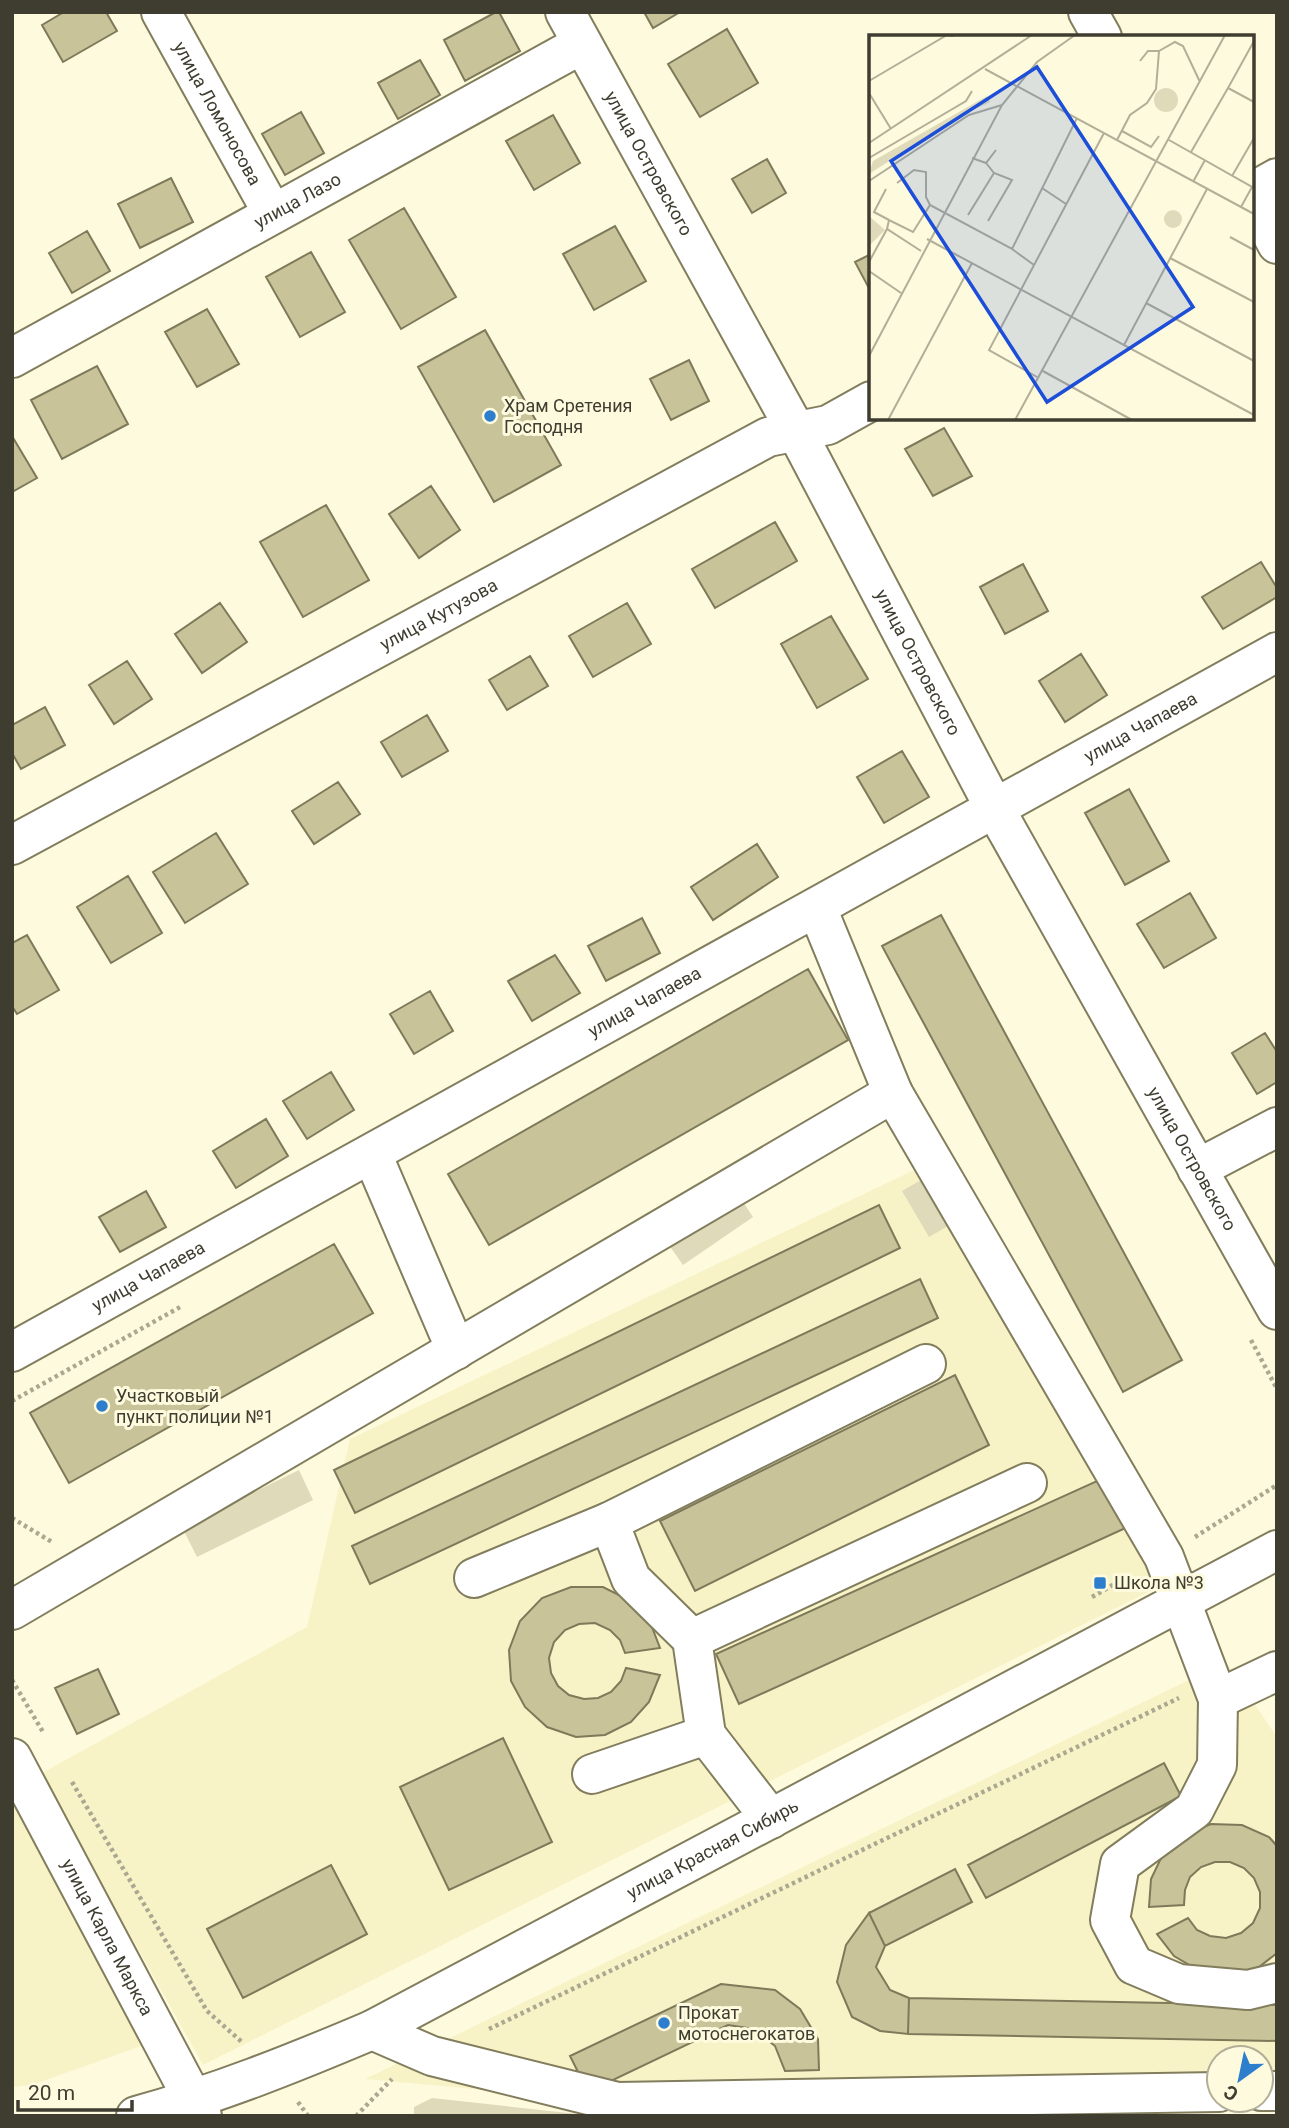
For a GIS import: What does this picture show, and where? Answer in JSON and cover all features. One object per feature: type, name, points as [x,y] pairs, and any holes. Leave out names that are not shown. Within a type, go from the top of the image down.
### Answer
[{"type":"street","name":"улица Ломоносова","points":[[161,12],[272,214]]},
{"type":"street","points":[[1088,12],[1101,35]]},
{"type":"street","name":"улица Лазо","points":[[12,358],[272,214],[574,28]]},
{"type":"street","name":"улица Островского","points":[[574,28],[796,431],[995,809],[1277,1310]]},
{"type":"street","points":[[1254,194],[1277,178]]},
{"type":"street","points":[[1254,199],[1277,244]]},
{"type":"street","name":"улица Кутузова","points":[[12,845],[768,437],[828,425],[869,402]]},
{"type":"street","name":"улица Чапаева","points":[[12,1352],[1277,652]]},
{"type":"street","points":[[817,908],[893,1093],[1164,1556],[1215,1689],[1217,1765],[1194,1810],[1120,1864],[1110,1920],[1134,1965],[1178,1984],[1248,1990],[1277,1983]]},
{"type":"street","points":[[12,1610],[893,1093]]},
{"type":"street","points":[[1197,1169],[1277,1127]]},
{"type":"street","points":[[372,1154],[456,1350]]},
{"type":"street","points":[[474,1578],[609,1522],[926,1364]]},
{"type":"street","points":[[692,1639],[1027,1483]]},
{"type":"street","points":[[609,1522],[631,1579],[692,1639],[706,1735],[771,1819]]},
{"type":"street","name":"улица Красная Сибирь","points":[[136,2116],[198,2108],[275,2071],[372,2030],[688,1860],[771,1819],[1277,1550]]},
{"type":"street","points":[[1215,1689],[1277,1671]]},
{"type":"street","points":[[592,1774],[706,1735]]},
{"type":"street","name":"улица Карла Маркса","points":[[12,1758],[198,2108]]},
{"type":"street","points":[[372,2030],[432,2056],[617,2102],[1205,2092]]},
{"type":"path","points":[[12,1680],[47,1740]]},
{"type":"path","points":[[356,2116],[397,2073],[1195,1690],[1215,1689]]},
{"type":"path","points":[[68,1776],[207,2011],[275,2071],[308,2116]]},
{"type":"shaded area","points":[[933,1161],[1190,1571],[203,2065],[40,1774],[307,1627],[350,1439]]},
{"type":"shaded area","points":[[928,1176],[955,1222],[929,1237],[902,1191]]},
{"type":"shaded area","points":[[735,1190],[753,1217],[683,1265],[664,1238]]},
{"type":"shaded area","points":[[299,1470],[313,1500],[197,1557],[182,1527]]},
{"type":"shaded area","points":[[1226,1662],[1277,1737],[1277,2102],[1275,2044],[1205,2044],[1205,2102],[617,2102],[365,2079]]},
{"type":"shaded area","points":[[12,1800],[147,2044],[32,2085],[12,2087]]},
{"type":"shaded area","points":[[432,2098],[589,2116],[414,2116],[414,2107]]},
{"type":"shaded area","points":[[973,2109],[1193,2116],[953,2116]]},
{"type":"building","points":[[64,12],[106,12],[117,31],[63,62],[42,25]]},
{"type":"building","points":[[499,12],[520,51],[465,81],[444,40]]},
{"type":"building","points":[[644,12],[680,12],[653,28]]},
{"type":"building","points":[[727,29],[758,83],[700,117],[668,64]]},
{"type":"building","points":[[420,60],[440,95],[398,119],[378,83]]},
{"type":"building","points":[[301,112],[324,153],[285,175],[262,134]]},
{"type":"building","points":[[553,115],[580,163],[534,190],[506,141]]},
{"type":"building","points":[[767,159],[786,193],[752,213],[732,179]]},
{"type":"building","points":[[171,178],[193,222],[140,248],[118,204]]},
{"type":"building","points":[[404,208],[456,297],[401,329],[349,240]]},
{"type":"building","points":[[615,226],[646,281],[594,310],[563,254]]},
{"type":"building","points":[[87,231],[110,271],[72,293],[49,253]]},
{"type":"building","points":[[311,252],[345,312],[300,337],[266,277]]},
{"type":"building","points":[[869,255],[869,288],[855,262]]},
{"type":"building","points":[[207,309],[239,364],[197,387],[165,332]]},
{"type":"building","name":"Храм Сретения Господня","points":[[485,330],[561,465],[494,502],[418,367]]},
{"type":"building","points":[[689,360],[709,401],[671,420],[650,379]]},
{"type":"building","points":[[97,366],[128,424],[62,459],[31,400]]},
{"type":"building","points":[[944,428],[972,476],[933,496],[905,449]]},
{"type":"building","points":[[12,436],[37,478],[12,492]]},
{"type":"building","points":[[431,486],[460,530],[419,558],[389,514]]},
{"type":"building","points":[[326,505],[369,580],[303,617],[260,542]]},
{"type":"building","points":[[775,522],[797,561],[715,608],[692,569]]},
{"type":"building","points":[[1261,562],[1277,588],[1277,597],[1223,629],[1202,597]]},
{"type":"building","points":[[1023,564],[1048,611],[1005,634],[980,587]]},
{"type":"building","points":[[220,603],[247,642],[202,673],[175,634]]},
{"type":"building","points":[[627,603],[651,644],[593,677],[569,636]]},
{"type":"building","points":[[831,616],[868,679],[817,708],[781,644]]},
{"type":"building","points":[[1081,654],[1107,695],[1065,722],[1039,681]]},
{"type":"building","points":[[530,656],[548,686],[507,710],[489,680]]},
{"type":"building","points":[[127,661],[152,699],[114,724],[89,685]]},
{"type":"building","points":[[45,707],[65,745],[21,769],[12,753],[12,725]]},
{"type":"building","points":[[427,715],[448,751],[402,777],[381,742]]},
{"type":"building","points":[[902,751],[929,797],[884,823],[857,777]]},
{"type":"building","points":[[338,782],[360,814],[314,844],[292,811]]},
{"type":"building","points":[[1129,789],[1169,861],[1125,885],[1085,813]]},
{"type":"building","points":[[216,833],[248,884],[185,923],[153,872]]},
{"type":"building","points":[[757,844],[778,877],[713,920],[691,887]]},
{"type":"building","points":[[128,876],[162,933],[111,963],[77,907]]},
{"type":"building","points":[[1190,893],[1216,938],[1164,968],[1137,924]]},
{"type":"building","points":[[941,915],[1182,1360],[1123,1392],[882,946]]},
{"type":"building","points":[[642,918],[660,953],[606,981],[588,946]]},
{"type":"building","points":[[27,935],[59,990],[17,1014],[12,1006],[12,943]]},
{"type":"building","points":[[555,955],[580,993],[532,1021],[508,981]]},
{"type":"building","points":[[808,969],[848,1040],[489,1245],[448,1174]]},
{"type":"building","points":[[430,991],[453,1031],[414,1054],[390,1014]]},
{"type":"building","points":[[1265,1033],[1277,1052],[1277,1082],[1257,1094],[1232,1053]]},
{"type":"building","points":[[331,1072],[354,1110],[307,1139],[283,1101]]},
{"type":"building","points":[[266,1119],[288,1156],[236,1188],[213,1151]]},
{"type":"building","points":[[146,1191],[166,1227],[120,1252],[99,1217]]},
{"type":"building","points":[[879,1205],[900,1248],[355,1513],[334,1470]]},
{"type":"building","points":[[334,1244],[373,1313],[69,1483],[30,1413]]},
{"type":"building","points":[[920,1279],[938,1318],[370,1584],[352,1546]]},
{"type":"building","points":[[955,1375],[989,1445],[695,1591],[660,1521]]},
{"type":"building","points":[[1108,1476],[1130,1526],[739,1704],[716,1654]]},
{"type":"building","points":[[571,1587],[603,1587],[631,1601],[650,1622],[660,1648],[625,1653],[620,1640],[610,1630],[595,1623],[579,1624],[565,1630],[554,1642],[549,1658],[551,1673],[558,1686],[569,1695],[584,1699],[598,1698],[611,1692],[621,1681],[626,1668],[660,1675],[649,1702],[631,1722],[605,1735],[576,1737],[547,1727],[525,1707],[511,1681],[509,1650],[520,1621],[542,1598]]},
{"type":"building","points":[[98,1669],[119,1714],[77,1734],[55,1688]]},
{"type":"building","points":[[503,1738],[552,1842],[449,1890],[400,1787]]},
{"type":"building","points":[[1164,1763],[1181,1796],[986,1898],[968,1865]]},
{"type":"building","points":[[1211,1824],[1242,1825],[1269,1837],[1277,1846],[1277,1953],[1259,1967],[1229,1975],[1198,1970],[1174,1956],[1157,1934],[1188,1918],[1197,1930],[1210,1936],[1226,1938],[1241,1933],[1253,1923],[1260,1908],[1260,1892],[1254,1878],[1244,1868],[1230,1862],[1215,1862],[1201,1867],[1190,1877],[1185,1890],[1184,1905],[1149,1907],[1151,1879],[1163,1854],[1183,1835]]},
{"type":"building","points":[[331,1865],[367,1934],[243,1998],[207,1929]]},
{"type":"building","points":[[955,1869],[972,1902],[885,1946],[869,1913]]},
{"type":"building","points":[[869,1913],[885,1946],[876,1967],[890,1990],[909,1998],[908,2034],[880,2031],[852,2017],[837,1982],[846,1945]]},
{"type":"building","points":[[721,1984],[775,1990],[800,2009],[818,2039],[819,2070],[785,2071],[775,2046],[754,2029],[728,2025],[588,2092],[570,2056]]},
{"type":"building","points":[[909,1998],[1277,2005],[1277,2041],[908,2034]]},
{"type":"place","name":"Храм Сретения Господня","points":[[490,416]]},
{"type":"place","name":"Участковый пункт полиции №1","points":[[102,1406]]},
{"type":"place","name":"Школа №3","points":[[1100,1583]]},
{"type":"place","name":"Прокат мотоснегокатов","points":[[664,2023]]}]
